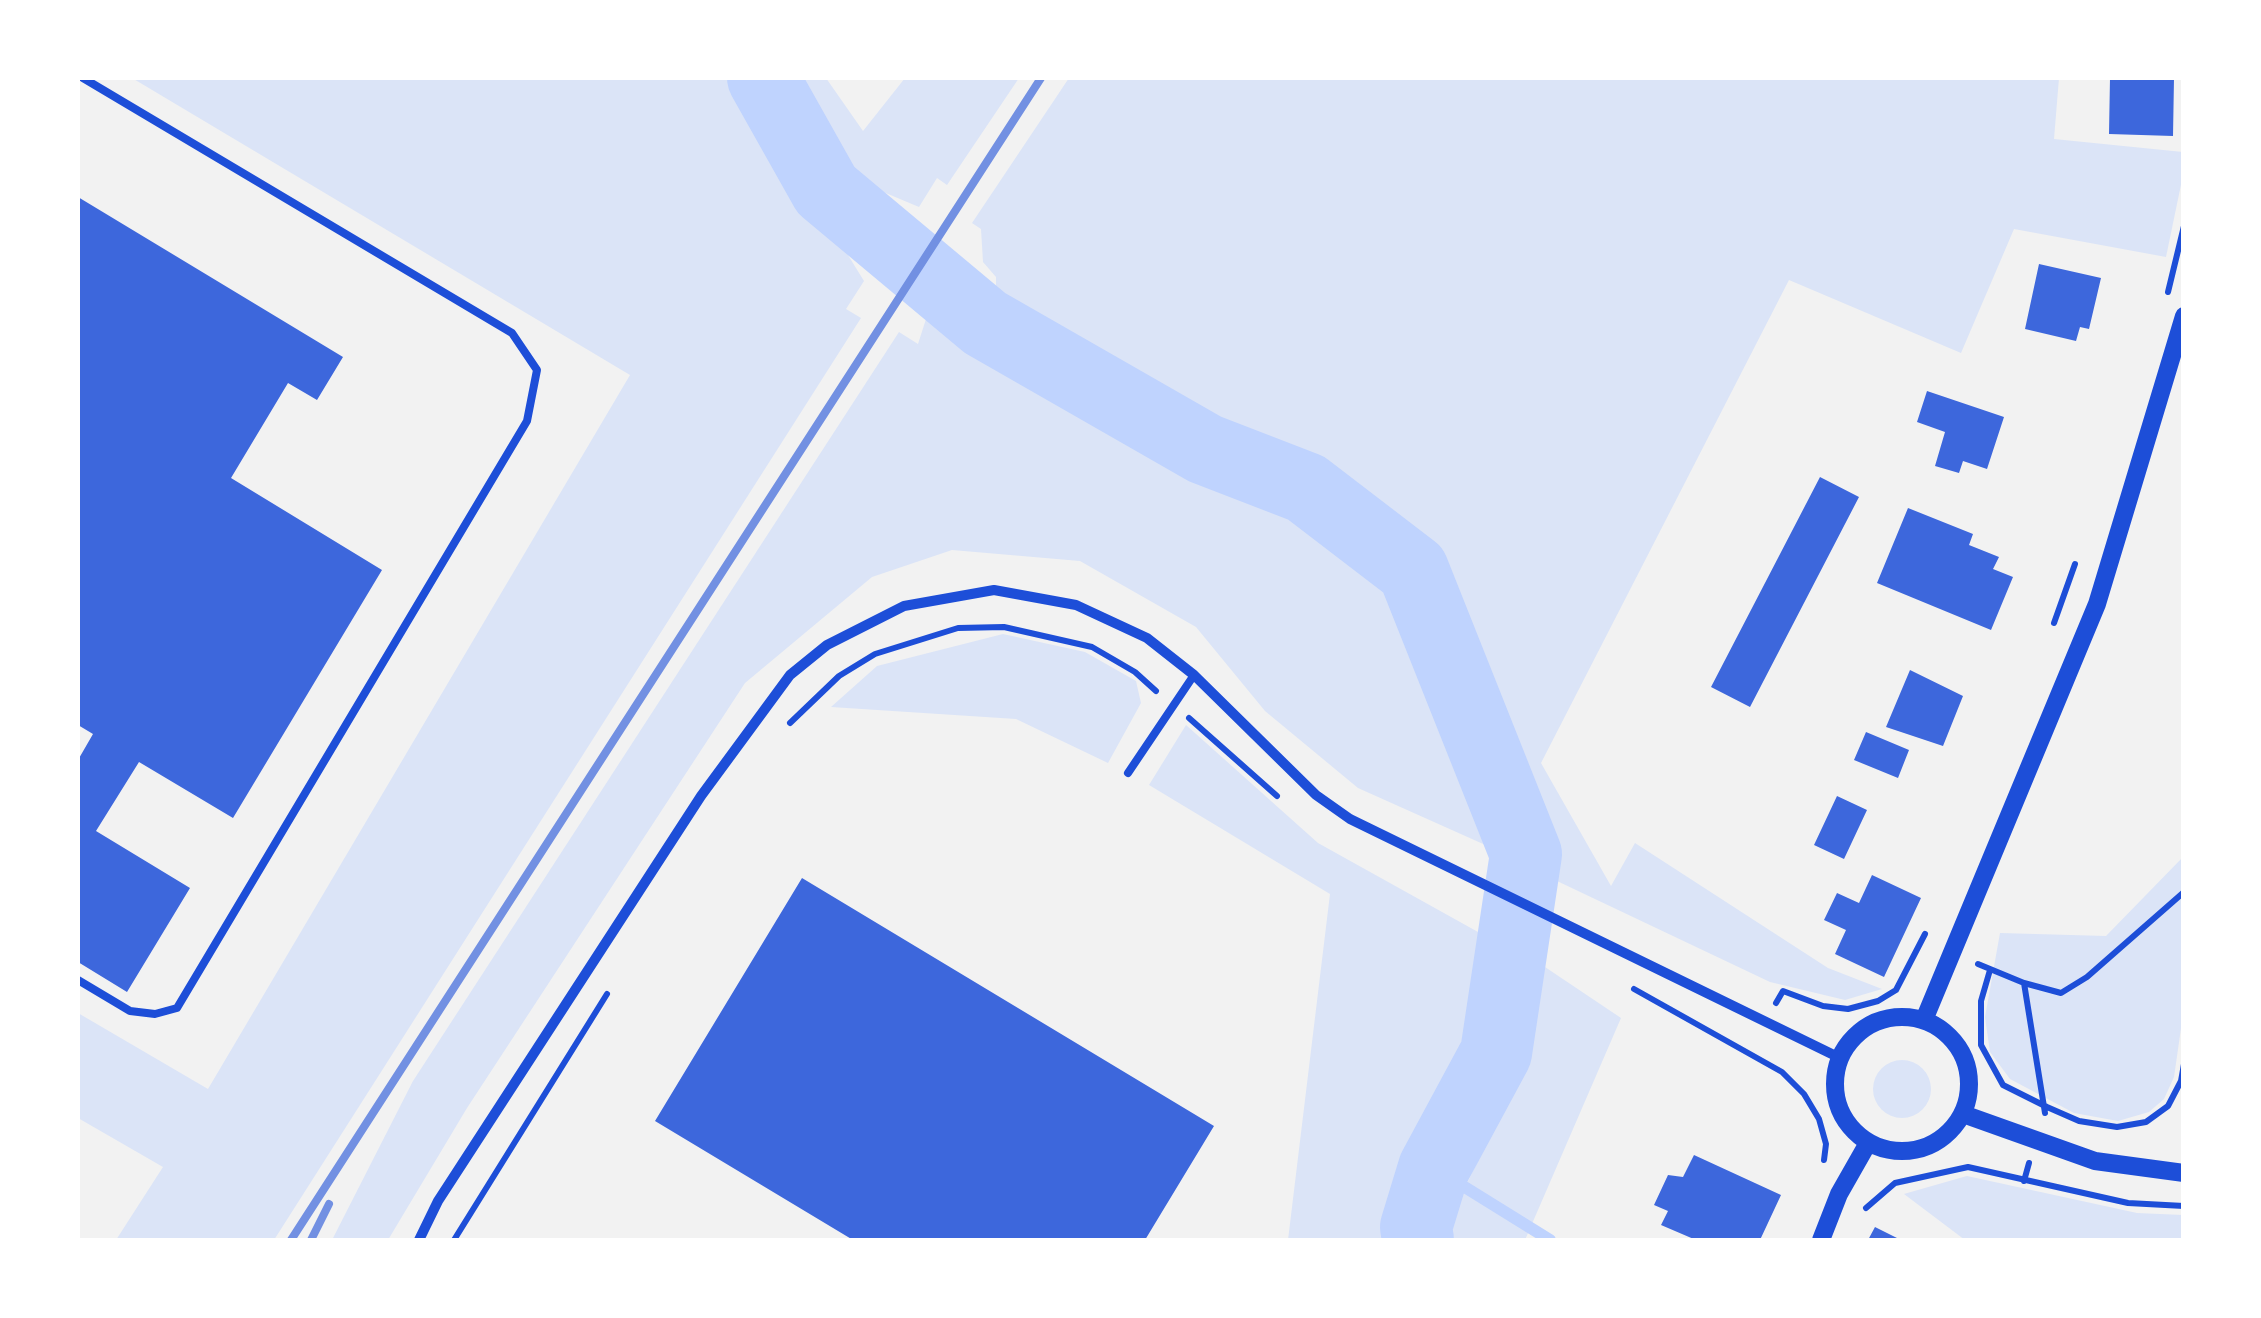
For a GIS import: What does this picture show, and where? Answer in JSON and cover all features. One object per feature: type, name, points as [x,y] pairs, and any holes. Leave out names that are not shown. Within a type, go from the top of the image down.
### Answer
[{"type":"street","points":[[1924,1020],[2097,604],[2184,316]]},
{"type":"street","points":[[419,1240],[438,1201],[701,796],[790,675],[827,644],[904,606],[994,590],[1076,605],[1147,638],[1194,675],[1316,795],[1350,819],[1840,1058]]},
{"type":"street","points":[[1884,1018],[1924,1020],[1952,1039],[1969,1069],[1970,1092],[1963,1114],[1950,1132],[1932,1145],[1911,1151],[1889,1150],[1853,1131],[1835,1096],[1840,1058],[1850,1040],[1884,1018]]},
{"type":"street","points":[[1963,1114],[2095,1161],[2184,1173]]},
{"type":"street","points":[[1821,1240],[1839,1194],[1868,1142]]},
{"type":"lane","points":[[78,980],[130,1011],[155,1014],[177,1008],[527,421],[537,370],[512,334],[82,78]]},
{"type":"lane","points":[[1128,773],[1194,675]]},
{"type":"path","points":[[2164,307],[2184,226]]},
{"type":"path","points":[[2052,629],[2078,558]]},
{"type":"path","points":[[781,734],[840,676],[875,654],[912,639],[958,628],[1004,627],[1092,647],[1135,672],[1174,704]]},
{"type":"path","points":[[2184,892],[2087,978],[2061,993],[1990,970],[1979,1013],[1981,1046],[2003,1085],[2080,1120],[2118,1127],[2146,1122],[2168,1106],[2181,1082],[2184,1064]]},
{"type":"path","points":[[1783,991],[1835,1008],[1878,1001],[1896,990],[1931,922]]},
{"type":"path","points":[[454,1240],[617,977]]},
{"type":"path","points":[[2024,983],[2047,1107]]},
{"type":"path","points":[[1631,988],[1782,1072],[1804,1094],[1819,1119],[1826,1144],[1824,1165]]},
{"type":"path","points":[[1859,1222],[1867,1207],[1895,1183],[1968,1166],[2128,1203],[2184,1206]]},
{"type":"shaded area","points":[[132,78],[826,78],[863,131],[905,78],[1019,78],[947,185],[937,178],[919,207],[869,186],[835,234],[864,281],[846,309],[861,318],[274,1240],[116,1240],[163,1167],[78,1118],[78,1013],[208,1089],[630,375]]},
{"type":"shaded area","points":[[1069,78],[2059,78],[2054,139],[2183,152],[2183,175],[2166,257],[2014,229],[1961,353],[1789,280],[1541,763],[1611,886],[1635,843],[1828,968],[1882,989],[1845,1000],[1770,982],[1557,881],[1436,563],[1362,495],[1217,435],[1012,321],[996,302],[996,277],[983,262],[981,229],[972,223]]},
{"type":"shaded area","points":[[926,319],[1019,383],[1208,473],[1370,565],[1427,664],[1501,852],[1358,788],[1265,711],[1196,627],[1080,561],[952,550],[872,577],[745,683],[467,1108],[388,1240],[332,1240],[413,1081],[899,332],[918,344]]},
{"type":"shaded area","points":[[1003,634],[1085,652],[1136,681],[1141,703],[1108,763],[1016,719],[831,707],[877,666]]},
{"type":"shaded area","points":[[1186,725],[1318,843],[1496,942],[1466,1055],[1398,1219],[1399,1240],[1288,1240],[1330,894],[1149,785]]},
{"type":"shaded area","points":[[2183,857],[2183,1014],[2174,1077],[2164,1099],[2149,1112],[2118,1121],[2074,1113],[2010,1079],[1990,1052],[1985,1017],[2000,933],[2106,936]]},
{"type":"shaded area","points":[[1542,965],[1621,1018],[1525,1240],[1440,1240],[1514,1085]]},
{"type":"shaded area","points":[[1902,1060],[1922,1069],[1931,1089],[1922,1109],[1902,1118],[1882,1109],[1873,1089],[1882,1069]]},
{"type":"shaded area","points":[[1967,1176],[2137,1213],[2183,1215],[2183,1240],[1965,1240],[1904,1194]]},
{"type":"building","points":[[2110,78],[2174,78],[2173,136],[2109,134]]},
{"type":"building","points":[[78,197],[343,357],[317,400],[288,383],[231,478],[382,570],[233,818],[139,762],[96,831],[190,888],[127,992],[78,962],[78,760],[93,734],[78,725]]},
{"type":"building","points":[[2039,264],[2101,278],[2089,329],[2080,327],[2076,341],[2025,329]]},
{"type":"building","points":[[1927,391],[2004,417],[1987,469],[1963,461],[1959,473],[1935,466],[1945,432],[1917,422]]},
{"type":"building","points":[[1820,477],[1859,497],[1750,707],[1711,687]]},
{"type":"building","points":[[1908,508],[1973,534],[1969,545],[1999,557],[1993,569],[2013,577],[1991,630],[1877,583]]},
{"type":"building","points":[[1910,670],[1963,696],[1943,746],[1886,727]]},
{"type":"building","points":[[1866,732],[1909,750],[1898,778],[1854,760]]},
{"type":"building","points":[[1837,796],[1867,810],[1844,859],[1814,845]]},
{"type":"building","points":[[1872,875],[1921,898],[1884,977],[1835,954],[1846,930],[1824,920],[1837,893],[1859,903]]},
{"type":"building","points":[[802,878],[1214,1126],[1145,1240],[853,1240],[655,1121]]},
{"type":"building","points":[[1694,1155],[1781,1195],[1760,1240],[1696,1240],[1661,1225],[1668,1211],[1654,1205],[1668,1175],[1683,1177]]},
{"type":"building","points":[[1875,1227],[1901,1240],[1868,1240]]},
{"type":"waterway","points":[[763,78],[826,190],[985,323],[1205,449],[1306,488],[1413,570],[1526,854],[1496,1053],[1434,1168],[1416,1227],[1418,1240]]},
{"type":"waterway","points":[[1434,1168],[1550,1240]]},
{"type":"railway","points":[[291,1240],[1041,78]]},
{"type":"railway","points":[[311,1240],[329,1204]]}]
